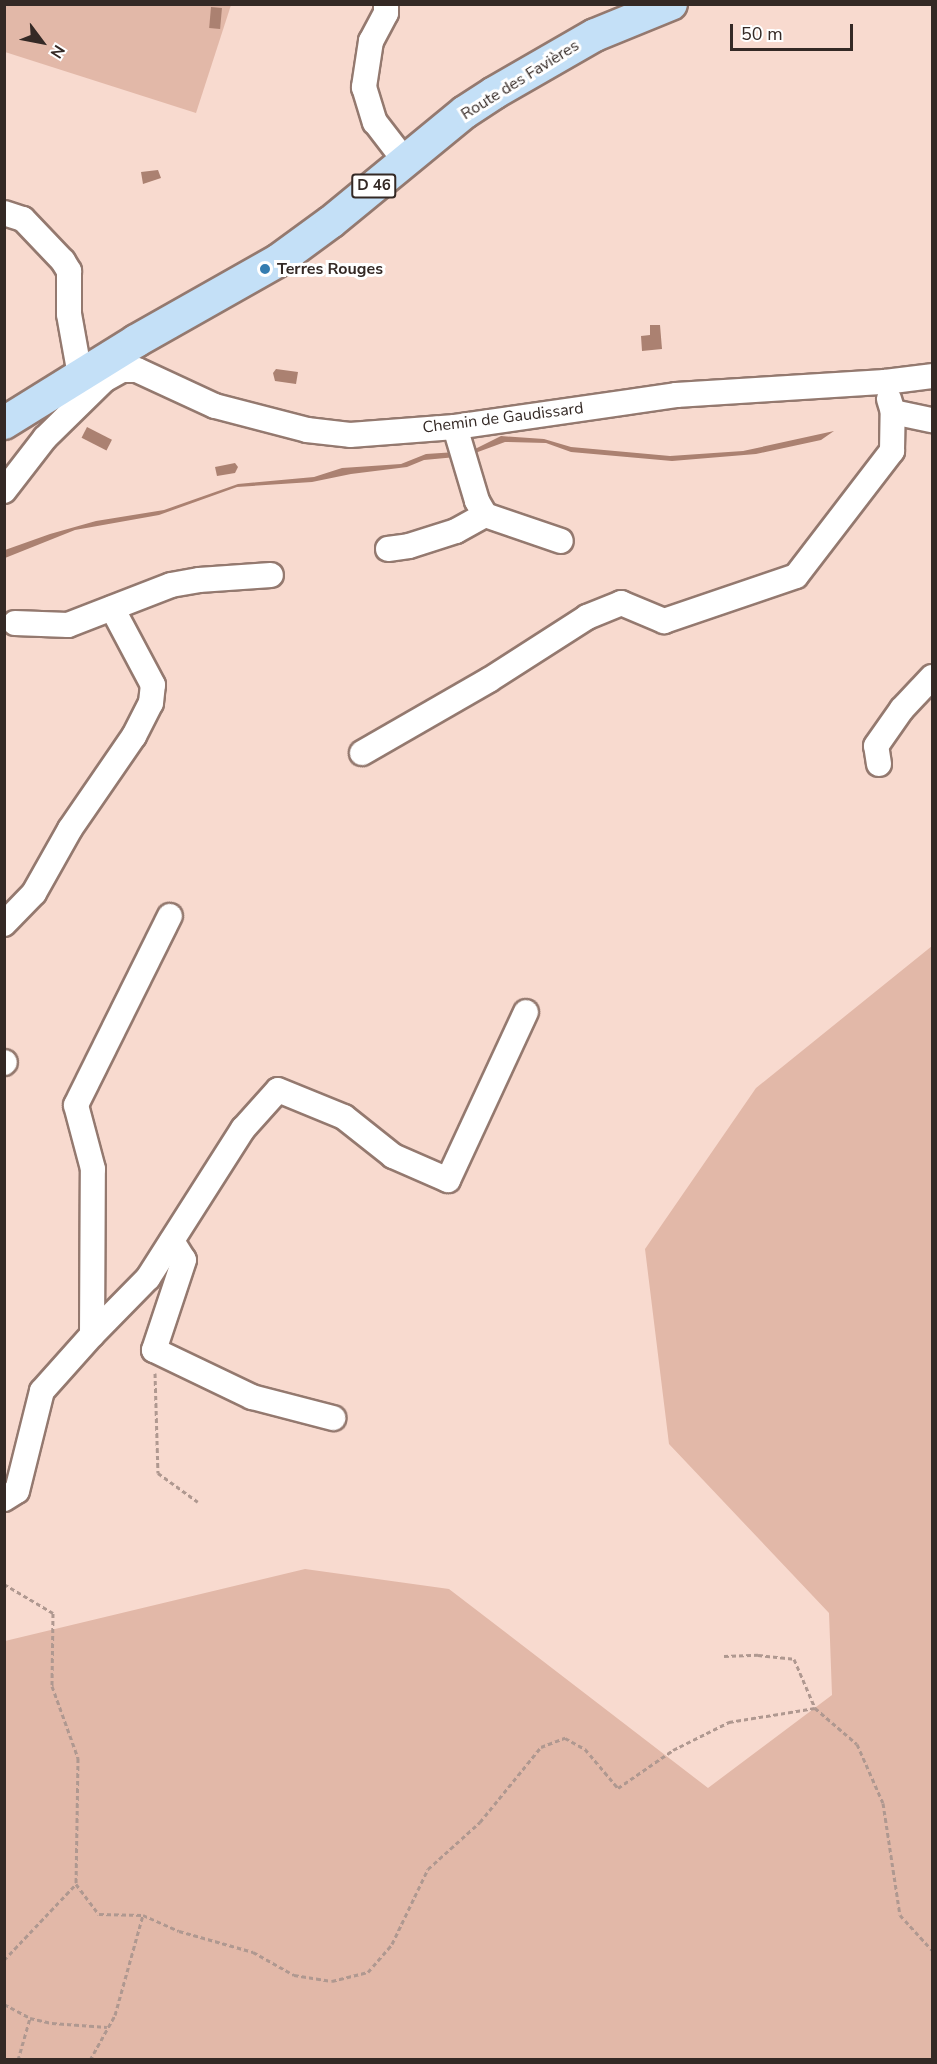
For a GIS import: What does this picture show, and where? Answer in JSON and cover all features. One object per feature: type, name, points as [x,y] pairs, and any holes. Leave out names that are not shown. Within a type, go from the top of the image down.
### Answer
[{"type":"main road","name":"Route des Favières","points":[[80,375],[279,260],[331,222],[465,112],[535,68],[595,35],[671,4]]},
{"type":"main road","name":"D 46","points":[[4,423],[80,375]]},
{"type":"street","points":[[386,4],[386,13],[371,41],[364,87],[375,122],[405,161]]},
{"type":"street","points":[[4,213],[23,219],[63,261],[69,271],[69,314],[80,375]]},
{"type":"street","name":"Chemin de Gaudissard","points":[[4,492],[45,438],[104,380],[122,370],[137,370],[215,406],[307,430],[350,435],[455,427],[676,395],[885,382],[933,376]]},
{"type":"street","points":[[362,753],[489,680],[587,617],[621,603],[664,621],[796,576],[892,452],[893,412],[885,382]]},
{"type":"street","points":[[893,412],[933,420]]},
{"type":"street","points":[[455,427],[477,501],[485,515],[561,542]]},
{"type":"street","points":[[388,549],[409,546],[456,531],[485,515]]},
{"type":"street","points":[[15,623],[68,625],[171,585],[199,580],[271,575]]},
{"type":"street","points":[[4,924],[34,893],[70,829],[134,736],[151,703],[153,685],[112,608]]},
{"type":"street","points":[[879,764],[876,746],[902,709],[933,677]]},
{"type":"street","points":[[92,1335],[93,1169],[76,1105],[170,916]]},
{"type":"street","points":[[4,1499],[17,1491],[42,1391],[92,1335],[148,1278],[243,1129],[278,1090],[344,1117],[393,1156],[447,1180],[526,1012]]},
{"type":"street","points":[[172,1241],[184,1260],[154,1350],[252,1397],[333,1418]]},
{"type":"path","points":[[154,1350],[158,1473],[198,1502]]},
{"type":"path","points":[[4,1584],[53,1613],[52,1686],[78,1758],[76,1884],[99,1914],[143,1916],[179,1931],[253,1952],[294,1975],[332,1981],[368,1972],[392,1944],[428,1869],[480,1822],[541,1747],[564,1738],[585,1749],[618,1788],[673,1750],[729,1722],[815,1708]]},
{"type":"path","points":[[724,1656],[758,1655],[794,1659],[815,1708],[857,1744],[883,1803],[900,1915],[933,1950]]},
{"type":"path","points":[[4,1960],[76,1884]]},
{"type":"path","points":[[90,2060],[115,2015],[143,1916]]},
{"type":"path","points":[[4,2004],[30,2018],[52,2023],[107,2027]]},
{"type":"path","points":[[18,2060],[30,2018]]},
{"type":"shaded area","points":[[5,5],[231,5],[196,113],[5,52]]},
{"type":"shaded area","points":[[211,7],[222,8],[220,29],[209,28]]},
{"type":"shaded area","points":[[158,170],[161,178],[143,184],[141,172]]},
{"type":"shaded area","points":[[650,325],[660,325],[662,349],[642,351],[641,336],[650,335]]},
{"type":"shaded area","points":[[276,369],[298,372],[296,384],[275,381],[273,373]]},
{"type":"shaded area","points":[[87,427],[112,440],[107,450],[82,438]]},
{"type":"shaded area","points":[[834,431],[821,440],[756,454],[672,461],[571,452],[546,443],[505,442],[467,456],[424,460],[407,467],[351,474],[312,482],[237,487],[159,515],[75,530],[5,558],[5,550],[50,534],[96,521],[164,510],[238,484],[314,477],[342,468],[401,464],[426,454],[471,451],[501,436],[544,439],[571,447],[670,456],[743,451]]},
{"type":"shaded area","points":[[235,463],[238,467],[235,473],[217,476],[215,467]]},
{"type":"shaded area","points":[[932,946],[932,2059],[5,2059],[5,1641],[305,1569],[449,1589],[708,1788],[832,1695],[829,1613],[669,1444],[645,1249],[756,1088]]},
{"type":"place","name":"Terres Rouges","points":[[265,269]]}]
